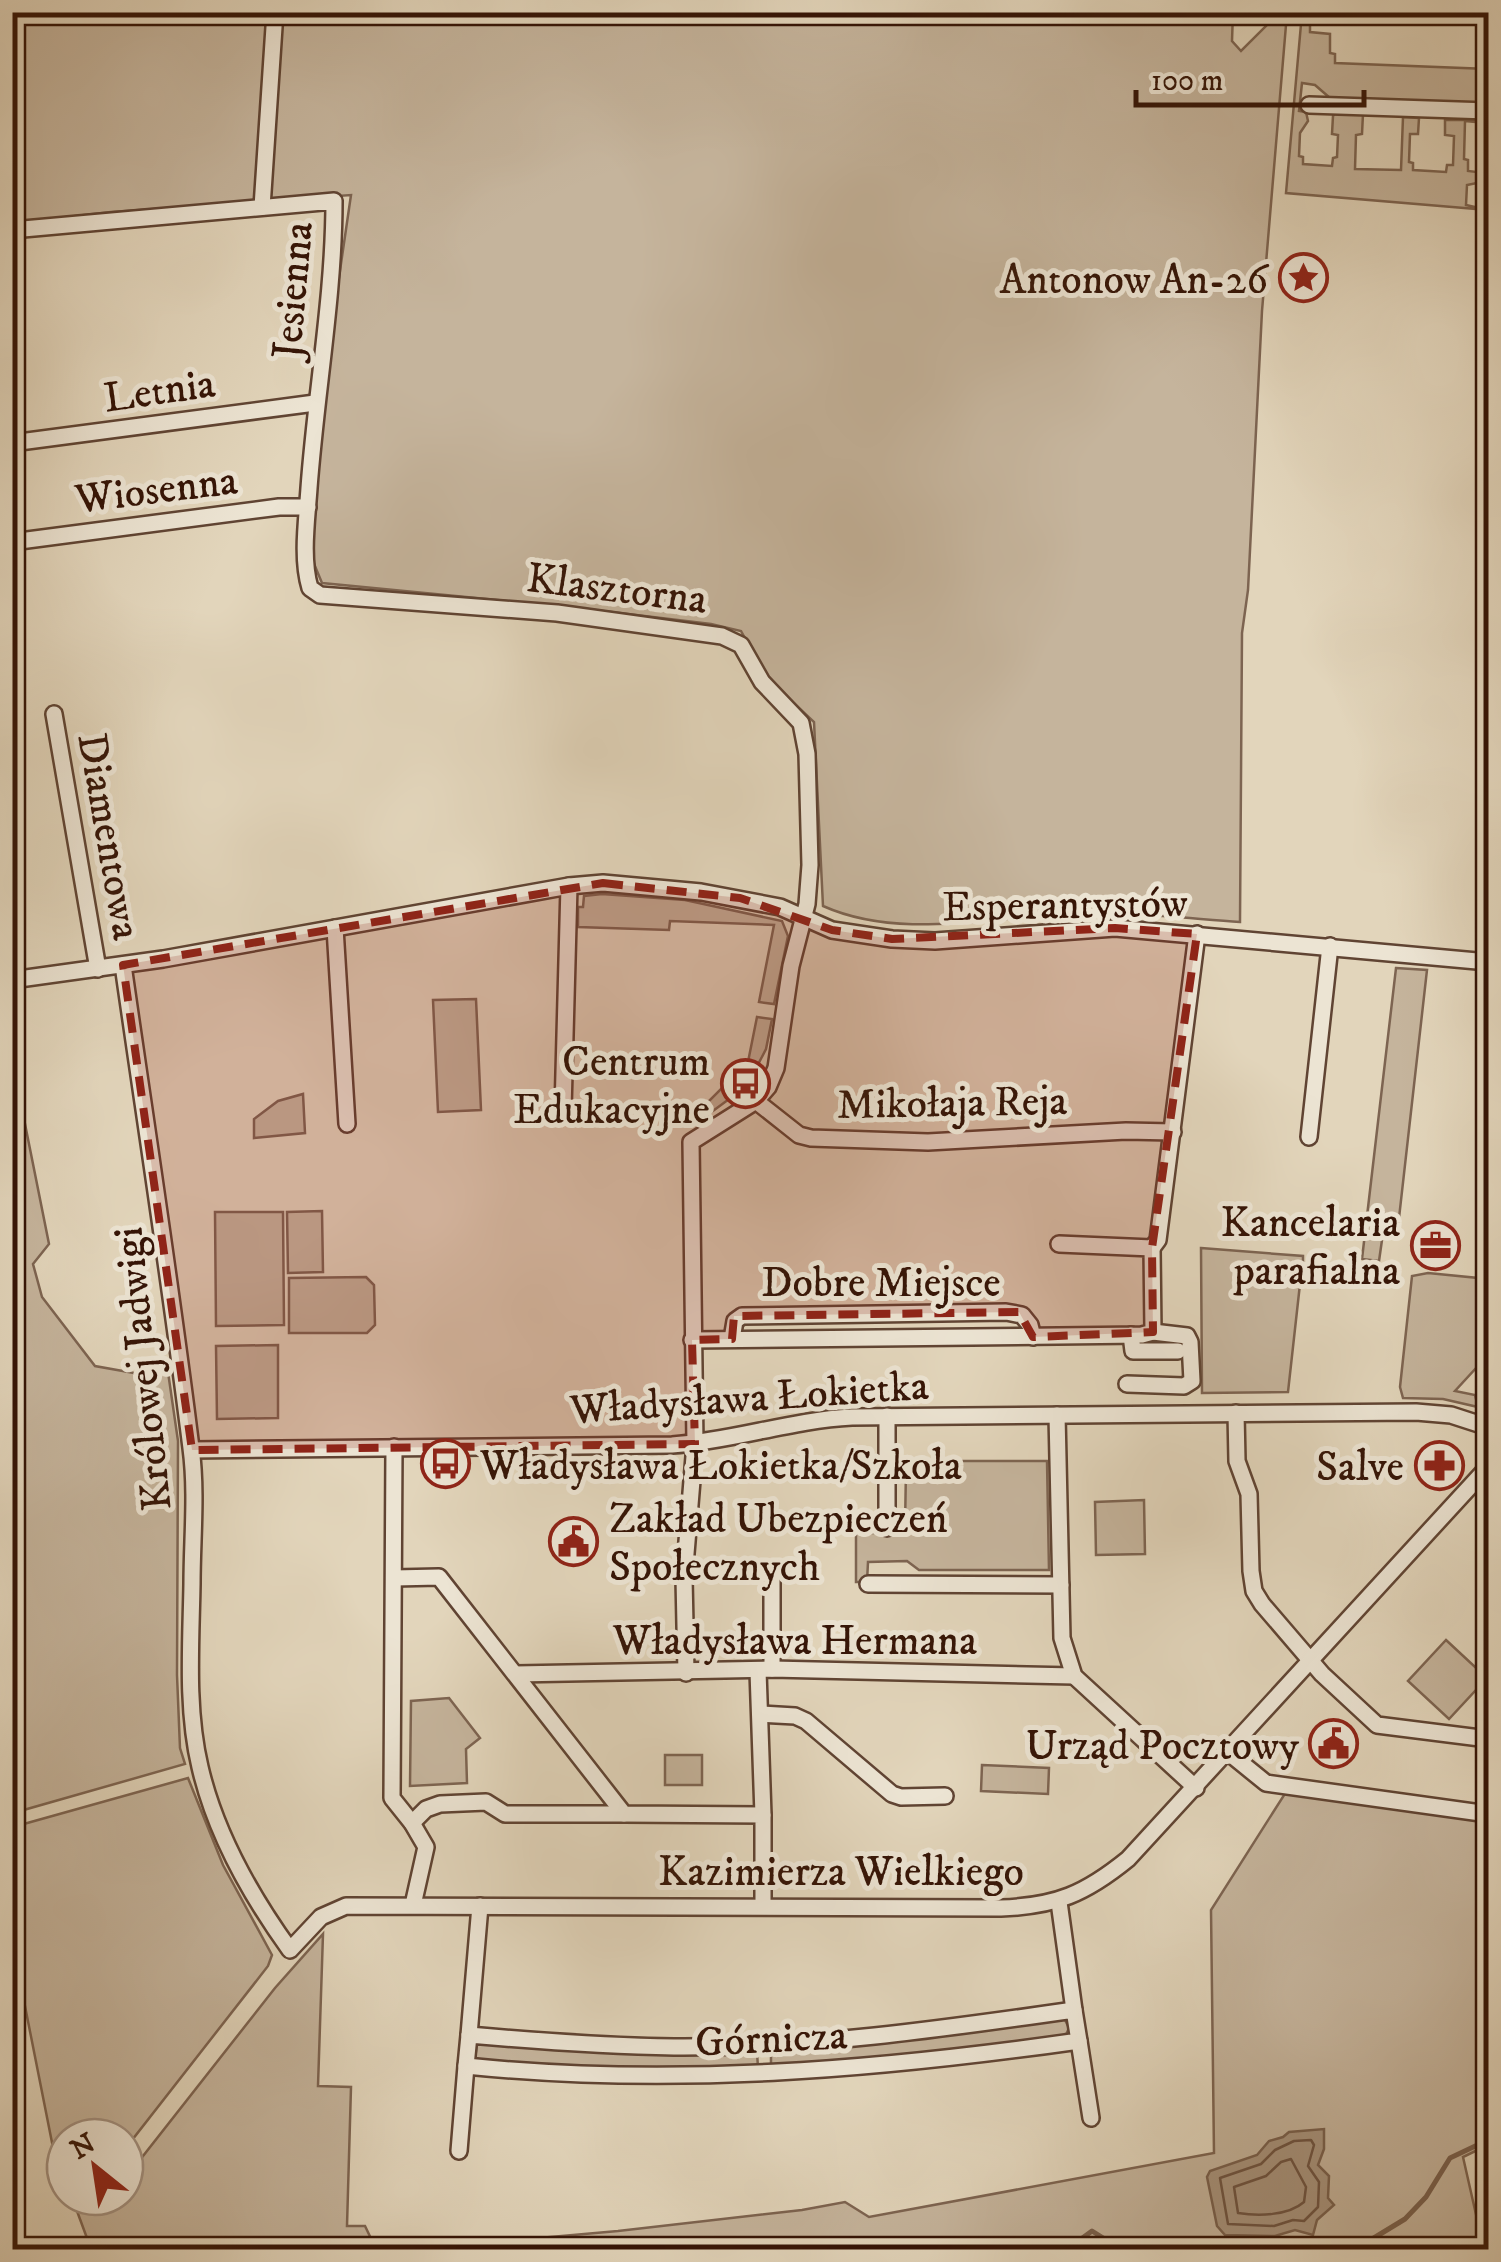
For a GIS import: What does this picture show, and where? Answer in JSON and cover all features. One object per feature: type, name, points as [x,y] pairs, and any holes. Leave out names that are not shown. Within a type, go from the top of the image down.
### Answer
[{"type":"street","points":[[262,206],[274,12]]},
{"type":"street","points":[[1309,105],[1488,111]]},
{"type":"street","name":"Jesienna","points":[[12,230],[334,200],[334,252],[315,403],[308,507],[306,560],[310,588]]},
{"type":"street","name":"Letnia","points":[[12,443],[315,403]]},
{"type":"street","name":"Wiosenna","points":[[12,542],[280,507],[308,507]]},
{"type":"street","name":"Klasztorna","points":[[310,588],[320,595],[572,615],[733,639],[745,651],[762,682],[794,712],[804,730],[810,864],[804,917]]},
{"type":"street","name":"Diamentowa","points":[[54,714],[98,969]]},
{"type":"street","name":"Esperantystów","points":[[569,886],[603,883],[656,887],[780,907],[832,930],[935,941],[1115,928],[1488,962]]},
{"type":"street","points":[[12,980],[123,965],[569,886],[564,1110]]},
{"type":"street","name":"Mikołaja Reja","points":[[804,917],[791,966],[776,1068],[756,1101],[799,1135],[928,1142],[1174,1132]]},
{"type":"street","points":[[335,928],[347,1124]]},
{"type":"street","points":[[1127,1384],[1184,1386],[1192,1381],[1190,1342],[1186,1336],[1153,1332],[1155,1244],[1174,1132],[1197,934]]},
{"type":"street","points":[[1310,1136],[1330,946]]},
{"type":"street","name":"Królowej Jadwigi","points":[[123,965],[192,1450],[192,1663],[197,1754],[209,1801],[224,1835],[276,1931]]},
{"type":"street","points":[[686,1673],[684,1578],[695,1444],[691,1142],[756,1101]]},
{"type":"street","name":"Dobre Miejsce","points":[[1058,1244],[1155,1244]]},
{"type":"street","name":"Dobre Miejsce","points":[[732,1339],[735,1321],[742,1316],[1017,1312],[1030,1325],[1032,1337]]},
{"type":"street","name":"Dobre Miejsce","points":[[692,1340],[1153,1332]]},
{"type":"street","points":[[1130,1335],[1133,1351],[1178,1350]]},
{"type":"street","points":[[1236,1412],[1238,1461],[1249,1494],[1250,1571],[1254,1590],[1311,1662],[1377,1724],[1488,1739]]},
{"type":"street","name":"Władysława Łokietka","points":[[192,1450],[695,1444],[802,1421],[887,1416],[1434,1413],[1488,1427]]},
{"type":"street","points":[[1057,1415],[1062,1638],[1074,1676],[1196,1788]]},
{"type":"street","points":[[887,1416],[888,1528]]},
{"type":"street","points":[[394,1447],[392,1798],[426,1846],[414,1905]]},
{"type":"street","name":"Kazimierza Wielkiego","points":[[276,1931],[290,1950],[332,1910],[346,1906],[1001,1908],[1059,1902],[1091,1887],[1119,1867],[1196,1788],[1488,1467]]},
{"type":"street","points":[[763,1906],[760,1714],[772,1572]]},
{"type":"street","points":[[394,1578],[439,1576],[624,1814]]},
{"type":"street","points":[[868,1584],[1061,1585]]},
{"type":"street","name":"Władysława Hermana","points":[[516,1674],[765,1670],[1074,1676]]},
{"type":"street","points":[[760,1714],[795,1716],[806,1721],[901,1798],[945,1796]]},
{"type":"street","points":[[1229,1752],[1266,1783],[1488,1814]]},
{"type":"street","points":[[412,1823],[440,1804],[486,1802],[505,1814],[763,1816]]},
{"type":"street","points":[[1059,1902],[1090,2118]]},
{"type":"street","points":[[459,2151],[480,1906]]},
{"type":"street","name":"Górnicza","points":[[469,2035],[676,2047],[765,2044],[953,2028],[1074,2010]]},
{"type":"street","name":"Górnicza","points":[[466,2066],[616,2075],[767,2075],[899,2065],[1079,2040]]},
{"type":"street","points":[[765,2044],[767,2075]]},
{"type":"highlighted area","points":[[603,883],[740,898],[832,930],[892,939],[1115,928],[1197,934],[1152,1248],[1153,1332],[1033,1337],[1019,1312],[734,1316],[732,1339],[692,1340],[695,1444],[192,1450],[123,965]]},
{"type":"shaded area","points":[[1233,12],[1232,41],[1241,51],[1279,13],[1287,13],[1262,311],[1248,590],[1242,633],[1240,922],[1090,913],[913,924],[852,916],[823,906],[814,722],[767,678],[741,631],[578,608],[322,583],[312,559],[322,394],[351,195],[13,223],[12,13]]},
{"type":"shaded area","points":[[1302,13],[1310,13],[1310,32],[1330,34],[1330,53],[1335,54],[1335,63],[1488,69],[1488,104],[1330,98],[1315,85],[1302,83],[1299,111],[1306,112],[1308,121],[1300,133],[1299,156],[1303,157],[1303,164],[1332,166],[1333,158],[1337,157],[1338,135],[1332,134],[1336,112],[1363,114],[1362,134],[1356,135],[1355,169],[1401,170],[1403,117],[1419,118],[1418,134],[1410,134],[1409,162],[1413,163],[1413,170],[1446,172],[1447,165],[1453,165],[1454,136],[1445,135],[1445,120],[1488,120],[1465,121],[1464,159],[1468,160],[1468,171],[1477,172],[1477,183],[1467,185],[1466,205],[1488,210],[1286,193]]},
{"type":"shaded area","points":[[584,896],[685,900],[782,921],[788,936],[774,1004],[759,1002],[774,925],[670,921],[669,930],[578,927],[578,907],[583,907]]},
{"type":"shaded area","points":[[1396,968],[1427,970],[1398,1227],[1384,1226],[1379,1261],[1362,1259]]},
{"type":"shaded area","points":[[476,999],[481,1110],[438,1112],[433,1000]]},
{"type":"shaded area","points":[[757,1017],[772,1019],[766,1049],[751,1078],[747,1076],[738,1088],[740,1091],[702,1119],[699,1111],[748,1062]]},
{"type":"shaded area","points":[[13,1064],[49,1244],[33,1264],[42,1297],[95,1366],[145,1375],[168,1372],[178,1441],[177,1675],[180,1748],[185,1764],[13,1813]]},
{"type":"shaded area","points":[[303,1094],[305,1133],[254,1138],[254,1119],[278,1101]]},
{"type":"shaded area","points":[[322,1211],[323,1272],[288,1273],[287,1212]]},
{"type":"shaded area","points":[[215,1212],[283,1212],[284,1325],[216,1326]]},
{"type":"shaded area","points":[[1201,1248],[1303,1256],[1288,1392],[1202,1393]]},
{"type":"shaded area","points":[[1428,1273],[1488,1279],[1488,1355],[1455,1391],[1475,1395],[1478,1407],[1443,1399],[1403,1398],[1400,1387],[1412,1276]]},
{"type":"shaded area","points":[[366,1277],[374,1285],[375,1325],[367,1333],[289,1333],[289,1278]]},
{"type":"shaded area","points":[[278,1345],[278,1418],[217,1419],[216,1346]]},
{"type":"shaded area","points":[[893,1461],[1047,1461],[1049,1570],[919,1570],[907,1561],[868,1562],[867,1582],[856,1582],[856,1533],[892,1533],[893,1528],[905,1528],[906,1468],[893,1468]]},
{"type":"shaded area","points":[[1144,1500],[1145,1554],[1096,1555],[1095,1502]]},
{"type":"shaded area","points":[[1446,1640],[1487,1678],[1449,1719],[1408,1681]]},
{"type":"shaded area","points":[[449,1698],[480,1738],[466,1749],[467,1783],[410,1786],[411,1701]]},
{"type":"shaded area","points":[[665,1755],[702,1755],[702,1785],[665,1785]]},
{"type":"shaded area","points":[[982,1765],[1049,1768],[1048,1794],[981,1791]]},
{"type":"shaded area","points":[[188,1778],[223,1865],[272,1955],[268,1966],[145,2123],[145,2117],[47,2117],[22,1991],[13,1993],[13,1827]]},
{"type":"shaded area","points":[[1286,1792],[1488,1820],[1488,2145],[1463,2157],[1482,2241],[1448,2250],[406,2250],[618,2231],[845,2202],[869,2217],[1214,2153],[1211,1910]]},
{"type":"shaded area","points":[[323,1934],[318,2086],[351,2087],[347,2226],[365,2226],[376,2249],[91,2249],[79,2217],[145,2217],[145,2154],[275,1988]]},
{"type":"shaded area","points":[[1064,2018],[1069,2028],[1065,2037],[951,2054],[771,2065],[774,2049]]},
{"type":"shaded area","points":[[477,2043],[757,2052],[758,2068],[575,2069],[475,2059]]},
{"type":"water","points":[[1324,2129],[1324,2149],[1318,2165],[1329,2176],[1328,2198],[1334,2205],[1317,2220],[1313,2235],[1295,2230],[1275,2236],[1225,2235],[1217,2226],[1207,2177],[1210,2171],[1257,2155],[1269,2141],[1289,2132]]},
{"type":"waterway","points":[[1354,2250],[1405,2219],[1426,2197],[1450,2158],[1488,2140]]},
{"type":"waterway","points":[[1066,2250],[1092,2231],[1108,2241],[1188,2250]]},
{"type":"place","name":"Antonow An-26","points":[[1303,278]]},
{"type":"place","name":"Centrum Edukacyjne","points":[[745,1084]]},
{"type":"place","name":"Kancelaria parafialna","points":[[1435,1245]]},
{"type":"place","name":"Władysława Łokietka/Szkoła","points":[[445,1464]]},
{"type":"place","name":"Salve","points":[[1439,1465]]},
{"type":"place","name":"Zakład Ubezpieczeń Społecznych","points":[[574,1541]]},
{"type":"place","name":"Urząd Pocztowy","points":[[1334,1744]]}]
